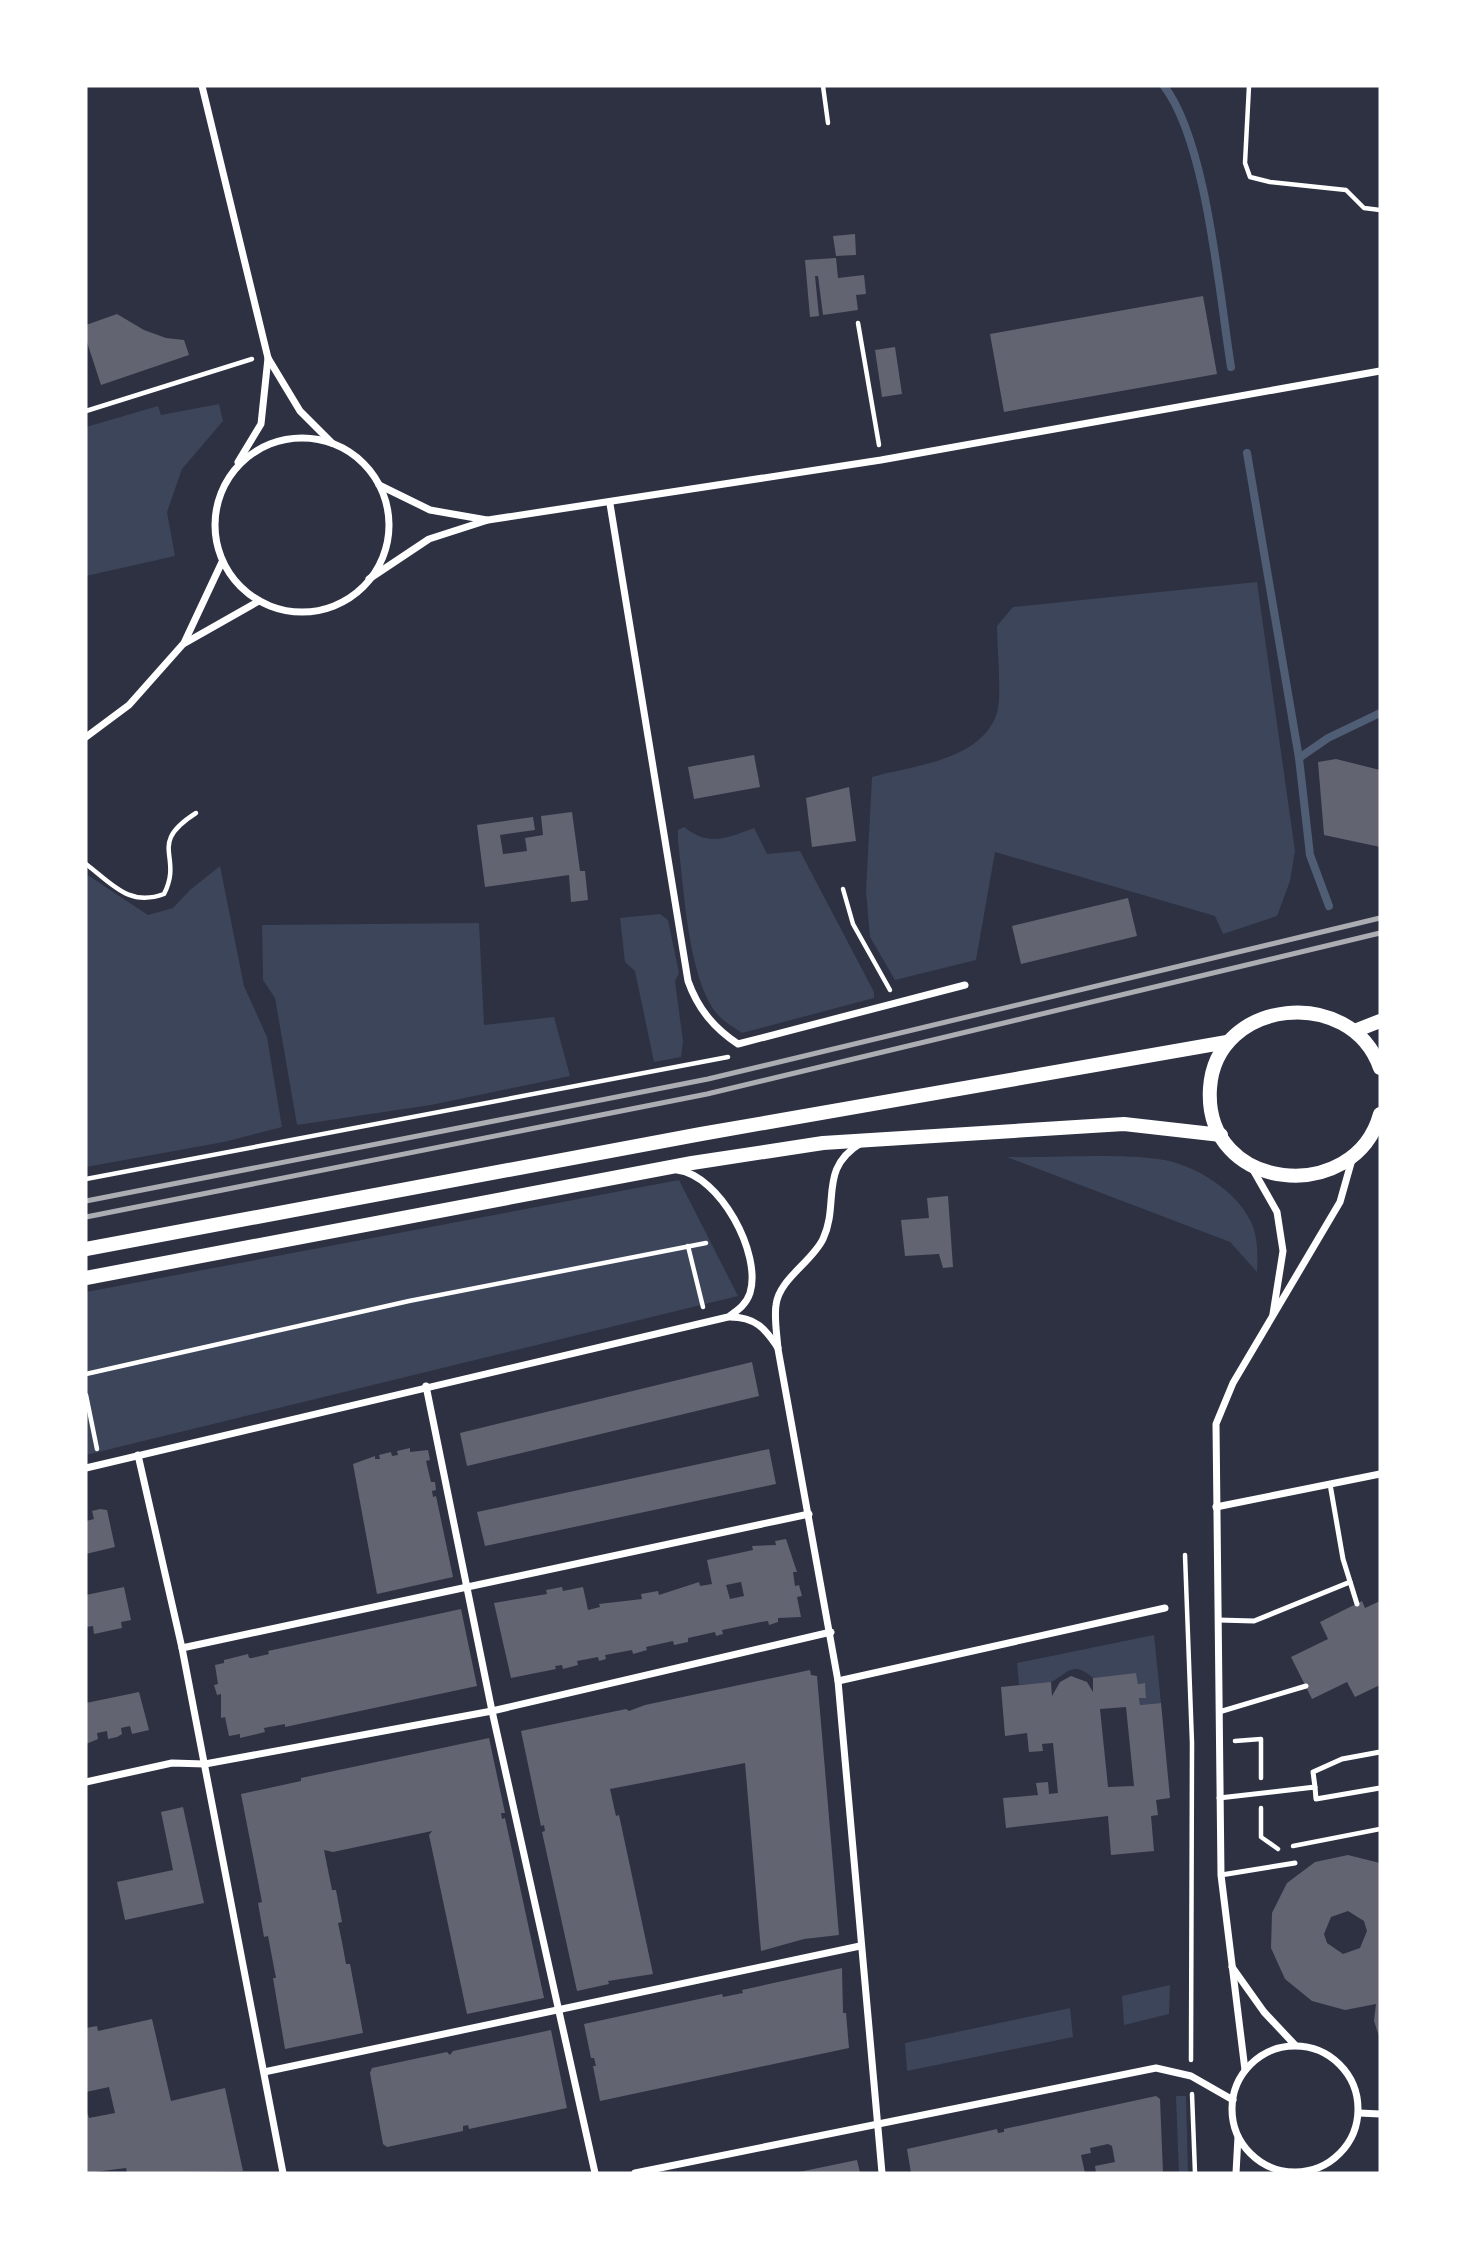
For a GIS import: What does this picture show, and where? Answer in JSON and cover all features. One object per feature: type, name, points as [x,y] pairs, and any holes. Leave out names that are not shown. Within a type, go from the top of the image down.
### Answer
[{"type":"main road","points":[[1380,1068],[1370,1046],[1357,1030],[1331,1018],[1305,1013],[1276,1014],[1248,1025],[1227,1042],[1215,1064],[1210,1088],[1212,1112],[1221,1135],[1234,1154],[1252,1168],[1280,1176],[1309,1175],[1332,1168],[1353,1155],[1368,1139],[1380,1114]]},
{"type":"main road","points":[[1357,1030],[1380,1021]]},
{"type":"main road","points":[[86,1249],[701,1134],[1227,1042]]},
{"type":"main road","points":[[86,1278],[762,1151],[868,1139],[1124,1124],[1221,1135]]},
{"type":"street","points":[[202,86],[268,358],[300,411],[333,443],[352,453],[367,467],[379,485],[387,509],[388,534],[382,558],[369,579]]},
{"type":"street","points":[[268,358],[261,425],[221,492],[215,515],[215,538],[222,562],[237,584],[259,601],[281,610],[306,612],[330,607],[352,596],[369,579],[429,539],[488,520],[610,504],[881,460],[1380,371]]},
{"type":"street","points":[[233,471],[253,452],[278,440],[306,438],[333,443]]},
{"type":"street","points":[[379,485],[430,510],[488,520]]},
{"type":"street","points":[[610,504],[688,981],[697,1005],[722,1033],[738,1044],[965,985]]},
{"type":"street","points":[[86,737],[129,705],[184,643],[222,562]]},
{"type":"street","points":[[184,643],[259,601]]},
{"type":"street","points":[[868,1139],[839,1160],[821,1242],[781,1292],[775,1304],[778,1349],[838,1681],[882,2173]]},
{"type":"street","points":[[1245,2070],[1221,1875],[1216,1424],[1233,1383],[1340,1202],[1353,1155]]},
{"type":"street","points":[[1252,1168],[1277,1212],[1283,1251],[1272,1321]]},
{"type":"street","points":[[652,1170],[681,1170],[699,1177],[713,1187],[725,1204],[749,1259],[752,1283],[741,1308],[728,1317]]},
{"type":"street","points":[[86,1468],[426,1385],[728,1317],[744,1317],[757,1322],[778,1349]]},
{"type":"street","points":[[426,1385],[492,1711],[595,2173]]},
{"type":"street","points":[[138,1455],[182,1648],[283,2173]]},
{"type":"street","points":[[1216,1507],[1380,1474]]},
{"type":"street","points":[[182,1648],[809,1514]]},
{"type":"street","points":[[838,1681],[1165,1608]]},
{"type":"street","points":[[86,1782],[172,1763],[205,1764],[492,1711],[831,1632]]},
{"type":"street","points":[[264,2072],[860,1946]]},
{"type":"street","points":[[1230,1965],[1264,2012],[1295,2045]]},
{"type":"street","points":[[1295,2045],[1315,2049],[1334,2058],[1348,2073],[1357,2092],[1359,2113],[1355,2133],[1345,2151],[1328,2165],[1307,2172],[1285,2173],[1266,2166],[1249,2153],[1238,2136],[1232,2118],[1233,2099],[1245,2070],[1259,2057],[1276,2049],[1295,2045]]},
{"type":"street","points":[[635,2173],[1156,2068],[1191,2076],[1233,2099]]},
{"type":"street","points":[[1359,2113],[1380,2113]]},
{"type":"street","points":[[1236,2173],[1238,2136]]},
{"type":"lane","points":[[1330,1484],[1343,1559],[1357,1604]]},
{"type":"lane","points":[[1218,1620],[1254,1621],[1350,1582]]},
{"type":"lane","points":[[1219,1712],[1306,1686]]},
{"type":"lane","points":[[1380,1752],[1342,1759],[1313,1772],[1316,1799],[1380,1788]]},
{"type":"lane","points":[[1219,1798],[1315,1787]]},
{"type":"lane","points":[[1221,1875],[1295,1863]]},
{"type":"path","points":[[823,86],[828,123]]},
{"type":"path","points":[[1249,86],[1245,163],[1250,177],[1270,182],[1346,190],[1364,208],[1380,210]]},
{"type":"path","points":[[858,323],[881,460]]},
{"type":"path","points":[[86,411],[241,360],[268,358]]},
{"type":"path","points":[[86,864],[129,897],[147,901],[164,894],[169,884],[170,834],[176,826],[196,813]]},
{"type":"path","points":[[843,889],[853,924],[898,1003]]},
{"type":"path","points":[[86,1179],[729,1057],[738,1044]]},
{"type":"path","points":[[86,1374],[409,1301],[706,1243]]},
{"type":"path","points":[[688,1246],[706,1322]]},
{"type":"path","points":[[86,1395],[100,1464]]},
{"type":"path","points":[[1185,1555],[1192,1743],[1191,2076],[1195,2173]]},
{"type":"shaded area","points":[[219,404],[223,421],[182,469],[167,512],[175,556],[86,576],[86,427],[158,406],[161,415]]},
{"type":"shaded area","points":[[1257,582],[1295,851],[1290,881],[1277,916],[1223,934],[1215,916],[995,852],[976,960],[895,980],[870,937],[866,891],[872,777],[944,758],[977,742],[989,729],[998,705],[997,626],[1013,607]]},
{"type":"shaded area","points":[[684,827],[710,839],[727,837],[754,828],[767,854],[800,851],[874,992],[874,998],[742,1033],[722,1019],[709,1002],[701,982],[689,934],[678,842],[678,830]]},
{"type":"shaded area","points":[[220,866],[244,986],[267,1037],[282,1127],[224,1142],[86,1167],[86,874],[148,915],[173,908]]},
{"type":"shaded area","points":[[660,914],[668,920],[679,973],[675,981],[683,1041],[681,1057],[654,1062],[635,971],[625,962],[620,918]]},
{"type":"shaded area","points":[[479,923],[484,1025],[554,1017],[570,1076],[431,1105],[297,1125],[275,998],[263,980],[262,925]]},
{"type":"shaded area","points":[[1007,1157],[1140,1157],[1185,1166],[1225,1190],[1245,1212],[1255,1236],[1257,1272],[1230,1242]]},
{"type":"shaded area","points":[[679,1180],[738,1296],[86,1455],[86,1292]]},
{"type":"shaded area","points":[[1154,1635],[1161,1703],[1140,1705],[1139,1698],[1146,1697],[1144,1683],[1138,1684],[1136,1674],[1093,1678],[1074,1669],[1048,1683],[1019,1685],[1017,1663]]},
{"type":"shaded area","points":[[1170,1985],[1169,2014],[1124,2025],[1122,1996]]},
{"type":"shaded area","points":[[1070,2008],[1073,2037],[907,2071],[905,2043]]},
{"type":"shaded area","points":[[1176,2096],[1186,2096],[1188,2173],[1179,2173]]},
{"type":"building","points":[[855,234],[856,255],[836,256],[833,236]]},
{"type":"building","points":[[836,258],[838,278],[864,275],[866,294],[856,295],[858,310],[823,315],[818,276],[815,276],[819,316],[810,317],[805,260]]},
{"type":"building","points":[[1203,296],[1217,374],[1004,412],[990,334]]},
{"type":"building","points":[[117,314],[144,330],[166,338],[184,340],[189,355],[101,385],[86,339],[86,325]]},
{"type":"building","points":[[895,347],[902,394],[882,397],[875,350]]},
{"type":"building","points":[[754,755],[760,787],[694,799],[688,767]]},
{"type":"building","points":[[1336,759],[1380,770],[1380,847],[1324,835],[1318,762]]},
{"type":"building","points":[[849,787],[856,841],[812,847],[806,798]]},
{"type":"building","points":[[572,812],[580,871],[585,871],[588,900],[571,902],[569,875],[485,887],[477,825],[533,817],[535,830],[500,835],[503,854],[527,851],[525,838],[543,835],[541,816]]},
{"type":"building","points":[[1128,898],[1137,936],[1021,964],[1012,926]]},
{"type":"building","points":[[948,1196],[953,1267],[943,1268],[939,1254],[905,1256],[901,1220],[929,1218],[927,1198]]},
{"type":"building","points":[[752,1362],[759,1396],[467,1466],[460,1433]]},
{"type":"building","points":[[410,1448],[410,1452],[428,1450],[430,1460],[426,1461],[431,1482],[435,1482],[436,1490],[432,1491],[433,1497],[436,1496],[453,1577],[377,1594],[353,1464],[375,1456],[375,1459],[380,1459],[379,1455],[391,1452],[392,1456],[398,1455],[397,1451]]},
{"type":"building","points":[[769,1449],[776,1484],[485,1546],[477,1512]]},
{"type":"building","points":[[107,1510],[115,1547],[86,1554],[86,1521],[94,1519],[92,1511]]},
{"type":"building","points":[[786,1539],[797,1572],[793,1572],[795,1586],[799,1585],[802,1596],[797,1597],[801,1617],[778,1618],[778,1622],[769,1625],[768,1621],[722,1630],[723,1634],[716,1636],[715,1632],[688,1638],[688,1642],[674,1645],[673,1641],[646,1647],[647,1650],[633,1654],[632,1650],[605,1655],[606,1659],[599,1661],[598,1657],[577,1661],[578,1665],[563,1669],[562,1665],[555,1666],[556,1669],[511,1678],[494,1603],[547,1594],[546,1590],[562,1587],[563,1591],[583,1587],[588,1610],[600,1607],[599,1604],[642,1599],[641,1594],[658,1591],[659,1595],[699,1582],[700,1586],[712,1584],[707,1560],[753,1550],[752,1546],[776,1545],[775,1541]],"holes":[[[741,1582],[744,1596],[730,1599],[726,1585]]]},
{"type":"building","points":[[124,1587],[131,1620],[121,1622],[122,1628],[94,1634],[93,1626],[86,1627],[86,1595]]},
{"type":"building","points":[[1362,1601],[1365,1608],[1380,1601],[1380,1685],[1355,1697],[1347,1682],[1312,1699],[1291,1657],[1328,1639],[1320,1622]]},
{"type":"building","points":[[461,1609],[477,1686],[285,1727],[285,1724],[264,1728],[265,1732],[240,1738],[240,1734],[229,1736],[225,1717],[221,1718],[221,1694],[217,1695],[214,1685],[218,1684],[215,1665],[224,1663],[224,1660],[248,1654],[249,1658],[252,1658],[269,1654],[268,1651]]},
{"type":"building","points":[[810,1670],[811,1675],[817,1676],[839,1935],[804,1939],[761,1951],[745,1763],[610,1789],[616,1816],[619,1815],[653,1974],[608,1981],[609,1984],[577,1991],[542,1832],[545,1831],[544,1825],[541,1826],[521,1731],[626,1709],[629,1711],[645,1705]]},
{"type":"building","points":[[1136,1673],[1138,1684],[1145,1683],[1146,1698],[1139,1698],[1140,1705],[1161,1703],[1170,1798],[1156,1800],[1158,1815],[1151,1816],[1154,1851],[1111,1855],[1108,1816],[1006,1828],[1003,1798],[1038,1795],[1036,1783],[1048,1782],[1049,1794],[1058,1793],[1053,1743],[1042,1744],[1043,1751],[1029,1752],[1027,1733],[1005,1736],[1001,1687],[1051,1682],[1052,1696],[1060,1682],[1071,1676],[1087,1682],[1093,1692],[1093,1678]],"holes":[[[1126,1707],[1134,1786],[1108,1787],[1100,1709]]]},
{"type":"building","points":[[139,1692],[149,1730],[132,1734],[130,1726],[121,1728],[122,1734],[117,1737],[108,1739],[107,1731],[97,1733],[98,1739],[86,1744],[86,1703]]},
{"type":"building","points":[[489,1738],[505,1813],[501,1813],[502,1819],[505,1818],[544,1998],[467,2014],[429,1835],[432,1831],[333,1852],[324,1850],[332,1890],[336,1890],[342,1922],[338,1923],[346,1964],[350,1964],[363,2033],[285,2049],[273,1978],[276,1978],[268,1936],[264,1937],[258,1903],[262,1902],[241,1794],[301,1781],[301,1778]]},
{"type":"building","points":[[183,1807],[204,1903],[125,1920],[117,1882],[173,1870],[161,1812]]},
{"type":"building","points":[[1348,1855],[1380,1863],[1380,2039],[1374,2021],[1376,2004],[1345,2010],[1312,2001],[1285,1979],[1271,1948],[1272,1913],[1287,1883],[1315,1862]],"holes":[[[1348,1911],[1364,1921],[1367,1931],[1360,1948],[1343,1954],[1327,1943],[1324,1934],[1331,1917]]]},
{"type":"building","points":[[842,1968],[843,2013],[846,2013],[849,2048],[600,2101],[593,2066],[596,2066],[594,2058],[591,2058],[584,2024],[722,1994],[723,1997],[743,1993],[742,1990]]},
{"type":"building","points":[[152,2019],[171,2101],[225,2088],[243,2171],[127,2173],[126,2168],[86,2173],[86,2109],[89,2118],[115,2113],[109,2087],[86,2092],[86,2028],[97,2026],[98,2031]]},
{"type":"building","points":[[551,2030],[567,2108],[469,2129],[468,2125],[463,2126],[463,2131],[387,2147],[383,2144],[370,2073],[372,2068],[447,2052],[450,2055],[453,2051]]},
{"type":"building","points":[[1156,2096],[1160,2099],[1163,2173],[1096,2173],[1095,2166],[1115,2162],[1112,2146],[1108,2144],[1090,2148],[1091,2153],[1081,2155],[1085,2173],[911,2173],[907,2149],[997,2129],[998,2133],[1004,2132],[1004,2129]]},
{"type":"building","points":[[857,2160],[860,2173],[799,2173],[799,2172]]},
{"type":"waterway","points":[[1164,86],[1179,111],[1201,180],[1216,260],[1231,367]]},
{"type":"waterway","points":[[1247,453],[1299,758],[1310,855],[1329,906]]},
{"type":"waterway","points":[[1299,758],[1328,738],[1380,713]]},
{"type":"railway","points":[[86,1201],[708,1079],[1380,918]]},
{"type":"railway","points":[[86,1217],[707,1094],[1380,933]]}]
